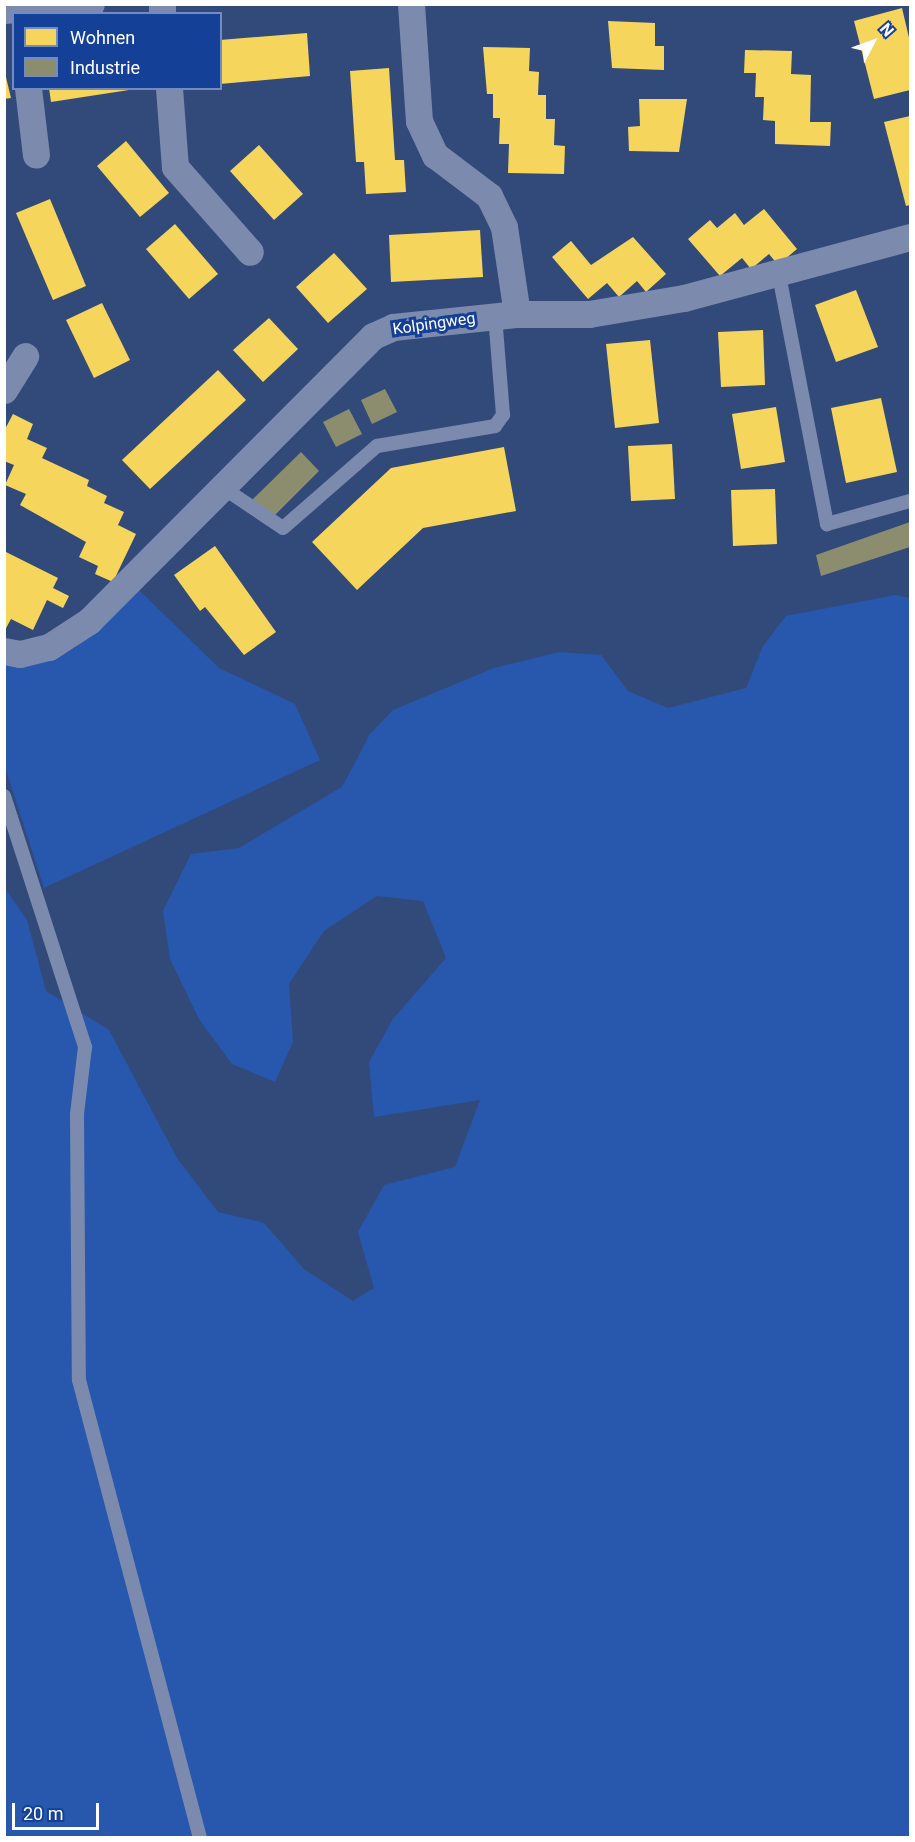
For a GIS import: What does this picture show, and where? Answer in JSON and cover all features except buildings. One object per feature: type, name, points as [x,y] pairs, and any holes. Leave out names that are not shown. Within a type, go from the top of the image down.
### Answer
[{"type":"street","points":[[14,11],[91,4]]},
{"type":"street","points":[[411,4],[419,121],[435,156],[489,196],[504,227],[506,315]]},
{"type":"street","points":[[28,90],[36,154]]},
{"type":"street","points":[[169,90],[175,167],[250,252]]},
{"type":"street","name":"Kolpingweg","points":[[4,651],[21,654],[67,639],[374,336],[393,327],[506,315],[589,314],[779,275],[910,237]]},
{"type":"street","points":[[4,390],[25,356]]},
{"type":"lane","points":[[779,275],[827,525],[910,501]]},
{"type":"lane","points":[[222,487],[283,528],[377,446],[495,426],[503,415],[506,315]]},
{"type":"lane","points":[[4,796],[85,1047],[77,1114],[79,1380],[200,1838]]},
{"type":"shaded area","points":[[138,589],[219,668],[295,704],[320,760],[44,888],[5,767],[4,665],[20,667],[75,648]]},
{"type":"shaded area","points":[[895,595],[910,598],[910,1837],[5,1837],[4,887],[27,920],[46,991],[109,1030],[177,1158],[218,1212],[264,1223],[304,1269],[353,1301],[374,1288],[358,1232],[384,1185],[455,1167],[480,1100],[374,1117],[369,1062],[393,1019],[446,958],[423,901],[377,896],[324,931],[289,984],[293,1042],[275,1082],[232,1064],[199,1019],[170,959],[163,911],[191,854],[239,848],[342,787],[370,734],[393,710],[494,668],[559,652],[601,655],[628,691],[668,708],[746,688],[763,646],[786,616]]}]
